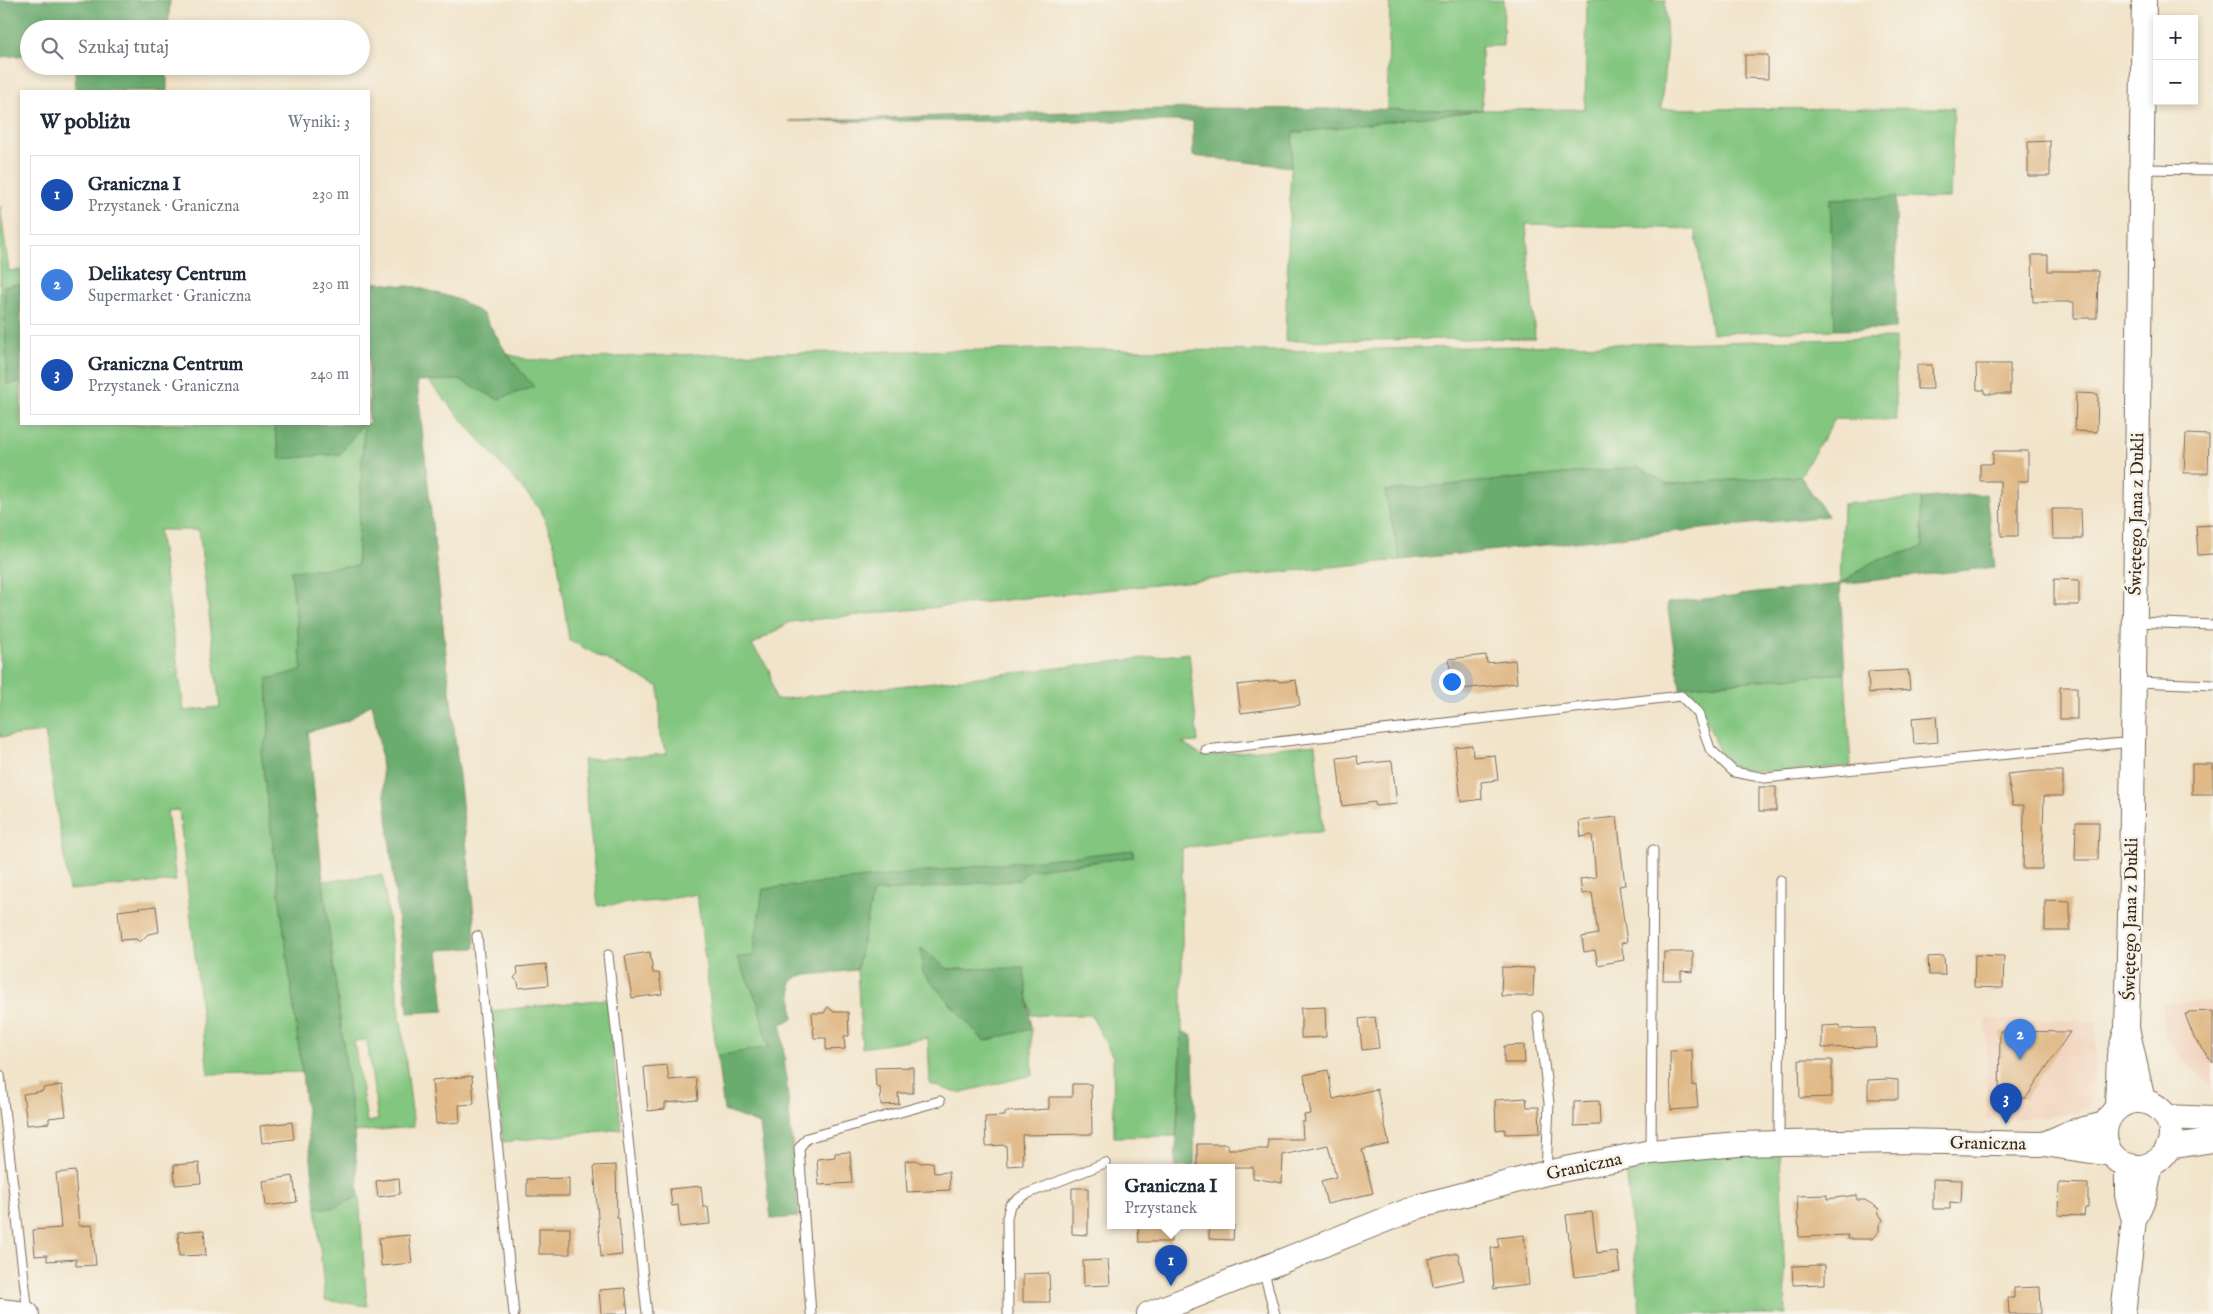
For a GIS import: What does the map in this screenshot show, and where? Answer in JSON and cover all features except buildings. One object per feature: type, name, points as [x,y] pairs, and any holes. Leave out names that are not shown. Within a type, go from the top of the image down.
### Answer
[{"type":"main road","name":"Świętego Jana z Dukli","points":[[2143,1101],[2127,1028],[2144,0]]},
{"type":"main road","name":"Świętego Jana z Dukli","points":[[2112,1115],[2118,1055],[2127,1028]]},
{"type":"main road","points":[[2119,1160],[2139,1167],[2151,1164],[2161,1157],[2168,1147],[2171,1132],[2167,1117],[2159,1108],[2143,1101],[2131,1101],[2112,1115],[2104,1136],[2119,1160],[2134,1220]]},
{"type":"main road","name":"Graniczna","points":[[2044,1144],[2112,1115]]},
{"type":"main road","points":[[2167,1117],[2213,1119]]},
{"type":"main road","points":[[2168,1147],[2213,1140]]},
{"type":"main road","name":"Graniczna","points":[[1149,1314],[1420,1206],[1546,1173],[1651,1152],[1738,1144],[1897,1141],[2044,1144],[2119,1160]]},
{"type":"main road","points":[[2123,1314],[2134,1220],[2145,1195],[2151,1164]]},
{"type":"main road","points":[[0,1311],[28,1314]]},
{"type":"lane","points":[[2142,169],[2213,170]]},
{"type":"lane","points":[[2135,622],[2213,625]]},
{"type":"lane","points":[[2134,682],[2213,685]]},
{"type":"lane","points":[[1206,750],[1681,696],[1698,713],[1710,749],[1734,772],[1765,778],[2132,742]]},
{"type":"lane","points":[[1651,1152],[1653,850]]},
{"type":"lane","points":[[1779,1143],[1780,880]]},
{"type":"lane","points":[[477,936],[514,1314]]},
{"type":"lane","points":[[608,955],[647,1314]]},
{"type":"lane","points":[[1538,1016],[1548,1103],[1546,1173]]},
{"type":"lane","points":[[0,1075],[28,1314]]},
{"type":"lane","points":[[811,1314],[800,1145],[807,1138],[940,1101]]},
{"type":"lane","points":[[1008,1314],[1007,1218],[1010,1204],[1024,1195],[1105,1163]]},
{"type":"lane","points":[[1263,1268],[1275,1314]]},
{"type":"shaded area","points":[[2213,1002],[2213,1084],[2195,1071],[2165,1037],[2163,1003]]},
{"type":"shaded area","points":[[1986,1019],[2097,1021],[2094,1096],[2088,1106],[2076,1113],[2061,1115],[2035,1118],[1987,1119]]},
{"type":"green space","points":[[0,0],[170,0],[169,20],[20,20],[20,56],[0,57]]},
{"type":"green space","points":[[1390,0],[1504,0],[1503,46],[1481,46],[1482,110],[1585,109],[1587,0],[1665,0],[1667,42],[1661,109],[1954,108],[1950,198],[1830,199],[1835,330],[1712,333],[1695,229],[1526,224],[1535,338],[1285,341],[1292,133],[1477,111],[1387,110]]},
{"type":"green space","points":[[75,75],[167,75],[167,90],[75,90]]},
{"type":"green space","points":[[1193,108],[1482,110],[1293,133],[1291,167],[1193,156],[1193,121],[789,121]]},
{"type":"green space","points":[[1896,197],[1896,329],[1835,330],[1830,199]]},
{"type":"green space","points":[[0,206],[9,271],[20,270],[20,284],[5,286],[8,384],[20,382],[20,425],[274,425],[280,459],[340,454],[361,425],[364,425],[357,566],[291,571],[302,670],[267,680],[269,733],[261,752],[302,1072],[208,1074],[179,810],[167,811],[176,881],[69,890],[45,732],[0,737]],"holes":[[[159,530],[199,530],[220,707],[184,711]]]},
{"type":"green space","points":[[370,282],[416,287],[457,299],[483,314],[507,354],[534,387],[498,399],[460,380],[417,381],[474,916],[475,948],[438,950],[444,1011],[408,1013],[379,741],[372,703],[347,721],[308,732],[323,881],[354,1132],[359,1196],[338,1206],[322,1208],[316,1207],[302,1072],[261,752],[269,732],[267,679],[302,670],[291,571],[357,566],[364,425],[370,425]]},
{"type":"green space","points":[[20,284],[20,382],[7,384],[4,286]]},
{"type":"green space","points":[[1896,338],[1896,420],[1835,419],[1800,476],[1668,484],[1638,467],[1385,491],[1400,560],[790,622],[752,645],[769,669],[775,700],[1189,653],[1198,742],[1182,743],[1202,756],[1315,744],[1323,832],[1299,833],[1182,848],[1182,1032],[1176,1136],[1114,1137],[1113,1057],[1091,1015],[1031,1015],[1023,968],[948,969],[921,949],[923,973],[984,1041],[1031,1029],[1033,1075],[958,1093],[930,1084],[928,1038],[862,1048],[857,970],[873,892],[1019,880],[1029,870],[1133,857],[1133,851],[763,889],[753,956],[737,958],[758,1003],[768,1047],[717,1056],[697,894],[657,901],[598,906],[583,760],[667,754],[660,737],[659,687],[569,640],[556,549],[541,510],[428,381],[460,380],[498,399],[533,387],[507,354],[529,360],[705,354],[1048,349],[1284,351]]},
{"type":"green space","points":[[274,425],[361,425],[340,454],[280,459]]},
{"type":"green space","points":[[1638,467],[1668,484],[1800,476],[1828,516],[1400,560],[1385,491]]},
{"type":"green space","points":[[1986,494],[1995,567],[1840,584],[1872,562],[1923,547],[1921,498]]},
{"type":"green space","points":[[1921,498],[1923,547],[1872,562],[1840,584],[1843,504]]},
{"type":"green space","points":[[1840,584],[1845,673],[1680,687],[1667,603]]},
{"type":"green space","points":[[1845,673],[1851,766],[1776,772],[1747,770],[1735,767],[1729,763],[1715,743],[1706,719],[1698,706],[1680,691],[1680,687]]},
{"type":"green space","points":[[1133,850],[1133,857],[1030,870],[1019,880],[873,892],[857,970],[799,976],[791,982],[793,1019],[781,1024],[799,1217],[771,1219],[760,1124],[724,1111],[717,1056],[768,1047],[758,1003],[737,957],[753,956],[763,889]]},
{"type":"green space","points":[[383,875],[414,1127],[354,1132],[323,881]],"holes":[[[367,1040],[378,1120],[367,1122],[354,1041]]]},
{"type":"green space","points":[[921,948],[948,969],[1024,968],[1031,1029],[984,1041],[923,973]]},
{"type":"green space","points":[[607,999],[621,1129],[503,1142],[490,1011]]},
{"type":"green space","points":[[1182,1032],[1192,1035],[1195,1108],[1194,1164],[1175,1164]]},
{"type":"green space","points":[[1780,1152],[1786,1314],[1640,1314],[1626,1167],[1707,1156]]},
{"type":"green space","points":[[359,1196],[367,1306],[325,1300],[316,1207],[334,1208]]},
{"type":"place","name":"Delikatesy Centrum","points":[[2020,1060]]},
{"type":"place","name":"Graniczna Centrum","points":[[2006,1124]]},
{"type":"place","name":"Graniczna I","points":[[1171,1286]]}]
